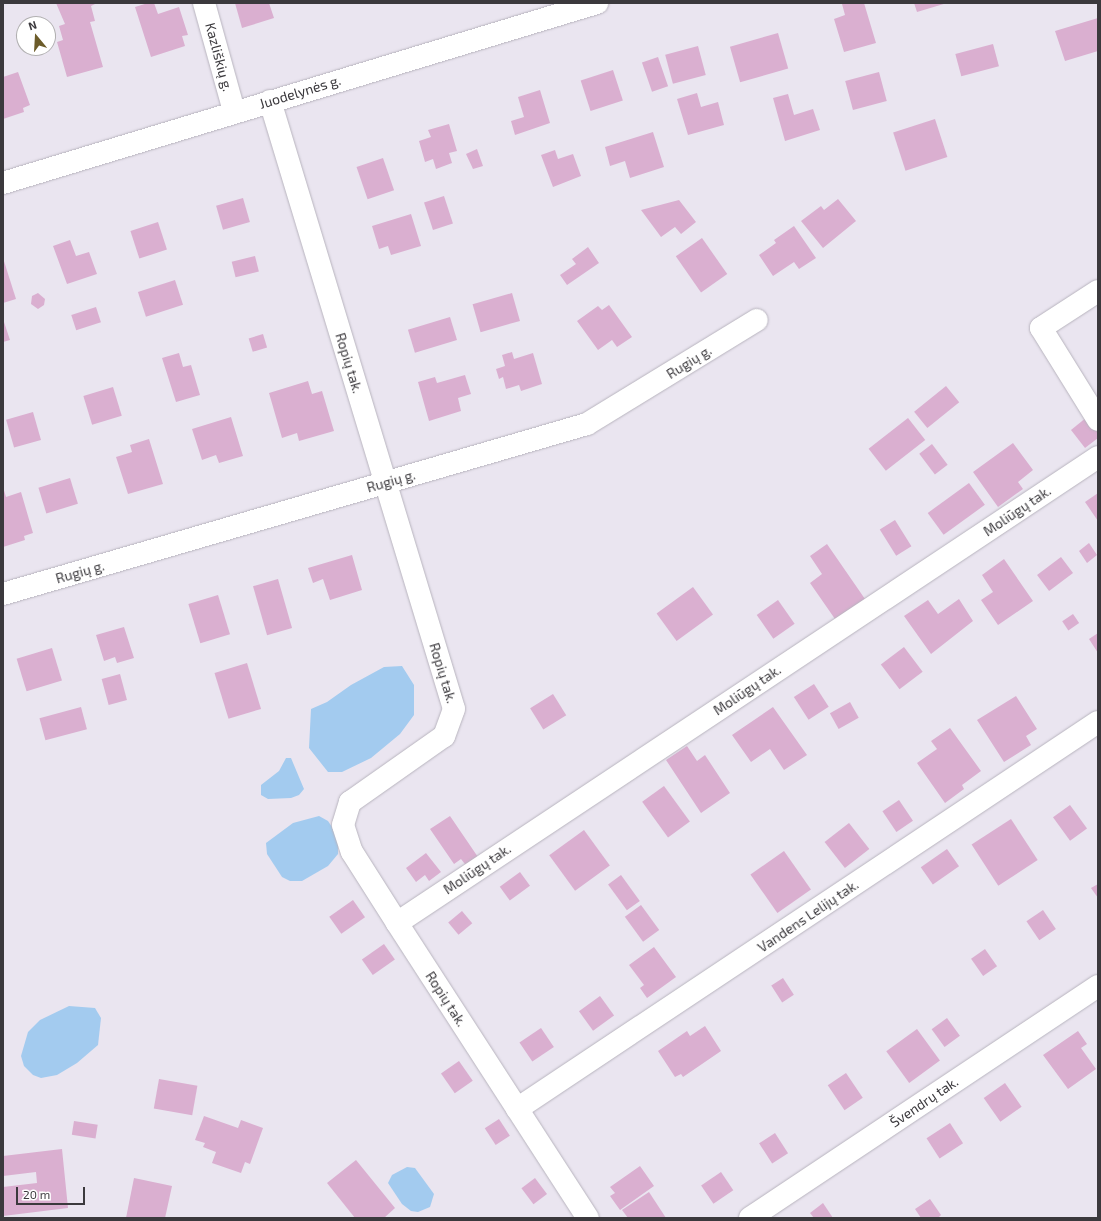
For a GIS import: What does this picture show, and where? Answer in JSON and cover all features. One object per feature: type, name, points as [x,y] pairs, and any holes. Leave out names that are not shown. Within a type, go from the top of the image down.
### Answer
[{"type":"street","name":"Kazliškių g.","points":[[204,3],[234,111]]},
{"type":"street","name":"Juodelynės g.","points":[[3,183],[234,111],[597,3]]},
{"type":"street","name":"Ropių tak.","points":[[270,101],[454,709],[444,736],[350,802],[343,825],[352,852],[588,1218]]},
{"type":"street","points":[[1098,291],[1041,328],[1098,420]]},
{"type":"street","name":"Rugių g.","points":[[3,594],[588,424],[757,320]]},
{"type":"street","name":"Moliūgų tak.","points":[[397,923],[1098,457]]},
{"type":"street","name":"Vandens Lelijų tak.","points":[[517,1109],[1098,722]]},
{"type":"street","name":"Švendrų tak.","points":[[750,1218],[1098,986]]},
{"type":"water","points":[[402,666],[414,685],[414,715],[400,734],[371,758],[342,772],[328,772],[309,748],[311,709],[327,702],[351,685],[384,667]]},
{"type":"water","points":[[286,758],[291,758],[304,789],[299,795],[291,798],[268,799],[261,795],[261,785],[279,771]]},
{"type":"water","points":[[319,816],[328,821],[334,830],[338,840],[338,854],[328,866],[302,881],[290,881],[282,877],[267,854],[266,843],[293,823]]},
{"type":"water","points":[[69,1006],[95,1008],[101,1018],[98,1045],[77,1063],[57,1075],[41,1078],[33,1075],[24,1066],[21,1056],[28,1032],[40,1020]]},
{"type":"water","points":[[407,1167],[415,1168],[434,1194],[430,1207],[418,1212],[411,1211],[402,1204],[388,1183],[392,1175]]},
{"type":"building","points":[[56,3],[97,3],[91,6],[95,21],[90,22],[103,67],[67,77],[57,42],[63,40],[59,26],[65,24]]},
{"type":"building","points":[[148,3],[154,3],[158,14],[179,7],[188,35],[182,36],[185,46],[151,57],[135,7]]},
{"type":"building","points":[[235,3],[269,3],[274,18],[242,28]]},
{"type":"building","points":[[864,3],[876,43],[844,52],[834,19],[845,15],[842,4]]},
{"type":"building","points":[[914,3],[947,3],[917,12]]},
{"type":"building","points":[[1098,18],[1098,51],[1065,61],[1055,31]]},
{"type":"building","points":[[778,33],[788,69],[740,82],[730,47]]},
{"type":"building","points":[[993,44],[999,66],[961,76],[955,54]]},
{"type":"building","points":[[698,46],[706,75],[673,84],[665,55]]},
{"type":"building","points":[[658,57],[668,86],[652,92],[642,63]]},
{"type":"building","points":[[613,70],[623,100],[591,111],[581,81]]},
{"type":"building","points":[[18,72],[30,105],[23,108],[24,112],[3,119],[3,77]]},
{"type":"building","points":[[879,72],[887,101],[853,110],[845,81]]},
{"type":"building","points":[[540,90],[550,123],[515,135],[511,121],[524,117],[518,97]]},
{"type":"building","points":[[697,93],[701,107],[718,102],[724,125],[688,135],[677,99]]},
{"type":"building","points":[[788,94],[794,115],[813,109],[820,130],[785,141],[773,98]]},
{"type":"building","points":[[935,119],[947,157],[906,171],[893,133]]},
{"type":"building","points":[[449,124],[457,151],[449,153],[452,163],[436,169],[433,159],[425,162],[419,141],[431,137],[428,130]]},
{"type":"building","points":[[653,132],[664,167],[630,178],[625,161],[610,166],[605,147]]},
{"type":"building","points":[[477,149],[483,166],[473,169],[466,154]]},
{"type":"building","points":[[555,150],[558,159],[573,154],[581,176],[553,187],[541,155]]},
{"type":"building","points":[[383,158],[394,190],[368,199],[357,167]]},
{"type":"building","points":[[444,196],[453,224],[433,230],[424,202]]},
{"type":"building","points":[[243,198],[250,222],[223,230],[216,206]]},
{"type":"building","points":[[838,199],[856,221],[823,248],[801,221],[821,206],[824,210]]},
{"type":"building","points":[[679,200],[696,222],[681,234],[675,227],[661,237],[641,210]]},
{"type":"building","points":[[411,214],[421,246],[391,255],[388,246],[379,249],[372,226]]},
{"type":"building","points":[[158,222],[167,250],[139,259],[130,231]]},
{"type":"building","points":[[794,226],[816,258],[799,269],[794,262],[773,276],[759,255],[776,243],[774,240]]},
{"type":"building","points":[[702,238],[727,274],[701,292],[676,256]]},
{"type":"building","points":[[70,240],[76,256],[89,252],[97,274],[67,284],[53,246]]},
{"type":"building","points":[[588,247],[599,263],[567,285],[560,275],[576,264],[572,259]]},
{"type":"building","points":[[255,256],[259,272],[236,277],[232,262]]},
{"type":"building","points":[[3,258],[16,299],[3,303]]},
{"type":"building","points":[[175,280],[183,305],[146,317],[138,292]]},
{"type":"building","points":[[38,293],[45,299],[44,305],[38,309],[31,304],[32,296]]},
{"type":"building","points":[[512,293],[520,321],[481,332],[473,304]]},
{"type":"building","points":[[609,305],[632,337],[617,347],[612,340],[598,350],[577,321],[598,306],[602,310]]},
{"type":"building","points":[[96,307],[101,322],[76,330],[71,315]]},
{"type":"building","points":[[450,317],[457,340],[415,353],[408,330]]},
{"type":"building","points":[[3,319],[10,340],[3,342]]},
{"type":"building","points":[[263,334],[267,347],[253,352],[249,338]]},
{"type":"building","points":[[512,352],[514,359],[533,353],[542,384],[521,391],[519,385],[506,389],[503,377],[499,379],[496,369],[505,366],[502,355]]},
{"type":"building","points":[[179,353],[183,367],[191,365],[200,395],[176,402],[162,358]]},
{"type":"building","points":[[465,375],[471,394],[458,398],[461,411],[429,421],[418,382],[435,377],[437,383]]},
{"type":"building","points":[[308,381],[312,394],[322,391],[334,431],[299,441],[297,433],[282,438],[269,393]]},
{"type":"building","points":[[946,386],[959,402],[927,428],[914,412]]},
{"type":"building","points":[[113,387],[122,416],[92,425],[83,396]]},
{"type":"building","points":[[33,412],[41,440],[14,448],[6,420]]},
{"type":"building","points":[[231,417],[243,456],[219,463],[216,455],[202,460],[192,429]]},
{"type":"building","points":[[1087,417],[1098,432],[1098,438],[1085,448],[1071,430]]},
{"type":"building","points":[[908,418],[925,440],[886,471],[869,449]]},
{"type":"building","points":[[149,439],[163,484],[128,494],[116,457],[132,452],[130,445]]},
{"type":"building","points":[[1013,443],[1033,470],[1018,482],[1023,489],[998,507],[973,472]]},
{"type":"building","points":[[932,444],[948,465],[935,474],[919,454]]},
{"type":"building","points":[[70,478],[78,504],[46,513],[38,488]]},
{"type":"building","points":[[969,483],[985,505],[944,535],[928,513]]},
{"type":"building","points":[[3,487],[6,497],[21,492],[33,533],[24,536],[25,540],[3,547]]},
{"type":"building","points":[[1098,493],[1098,521],[1085,502]]},
{"type":"building","points":[[895,520],[911,546],[896,556],[880,530]]},
{"type":"building","points":[[1089,543],[1097,555],[1087,563],[1079,551]]},
{"type":"building","points":[[827,544],[865,599],[835,619],[810,583],[822,574],[810,556]]},
{"type":"building","points":[[352,555],[362,590],[330,600],[323,579],[313,583],[308,568]]},
{"type":"building","points":[[1061,557],[1073,573],[1049,591],[1037,575]]},
{"type":"building","points":[[1004,559],[1033,601],[998,625],[981,600],[993,592],[982,575]]},
{"type":"building","points":[[278,579],[292,628],[267,635],[253,586]]},
{"type":"building","points":[[693,587],[713,615],[677,641],[657,613]]},
{"type":"building","points":[[218,595],[230,634],[200,643],[188,604]]},
{"type":"building","points":[[959,599],[973,621],[931,654],[904,616],[928,600],[938,614]]},
{"type":"building","points":[[778,600],[795,624],[773,639],[757,615]]},
{"type":"building","points":[[1073,614],[1079,623],[1068,630],[1062,621]]},
{"type":"building","points":[[124,627],[134,658],[117,663],[115,657],[104,661],[96,635]]},
{"type":"building","points":[[1098,633],[1098,653],[1089,639]]},
{"type":"building","points":[[904,647],[923,672],[899,689],[881,664]]},
{"type":"building","points":[[52,648],[62,681],[27,691],[17,659]]},
{"type":"building","points":[[247,663],[261,709],[229,719],[214,673]]},
{"type":"building","points":[[120,674],[127,700],[109,705],[102,679]]},
{"type":"building","points":[[814,684],[829,707],[809,720],[794,697]]},
{"type":"building","points":[[553,694],[566,715],[543,730],[530,708]]},
{"type":"building","points":[[1016,696],[1037,729],[1026,736],[1031,745],[1004,762],[977,720]]},
{"type":"building","points":[[850,702],[859,718],[839,729],[830,713]]},
{"type":"building","points":[[81,707],[87,729],[45,740],[39,718]]},
{"type":"building","points":[[773,707],[807,755],[784,770],[770,749],[751,762],[732,735]]},
{"type":"building","points":[[950,728],[981,771],[962,785],[964,789],[945,803],[917,763],[937,749],[931,741]]},
{"type":"building","points":[[687,746],[697,761],[705,755],[730,793],[701,813],[666,760]]},
{"type":"building","points":[[664,786],[690,822],[668,837],[642,802]]},
{"type":"building","points":[[899,800],[913,821],[896,832],[882,811]]},
{"type":"building","points":[[1070,805],[1087,828],[1070,841],[1053,817]]},
{"type":"building","points":[[450,816],[480,860],[468,868],[461,859],[454,864],[430,829]]},
{"type":"building","points":[[1011,819],[1038,860],[998,886],[972,845]]},
{"type":"building","points":[[849,823],[869,849],[845,868],[825,842]]},
{"type":"building","points":[[584,830],[610,866],[575,891],[549,855]]},
{"type":"building","points":[[947,849],[959,866],[933,885],[921,867]]},
{"type":"building","points":[[784,851],[811,890],[777,913],[750,875]]},
{"type":"building","points":[[426,853],[441,872],[429,881],[425,875],[416,882],[406,868]]},
{"type":"building","points":[[520,872],[530,886],[510,900],[500,887]]},
{"type":"building","points":[[621,875],[640,901],[627,910],[608,884]]},
{"type":"building","points":[[1098,884],[1098,898],[1091,888]]},
{"type":"building","points":[[353,900],[365,917],[341,934],[329,917]]},
{"type":"building","points":[[641,905],[659,930],[643,942],[625,917]]},
{"type":"building","points":[[1043,910],[1056,929],[1039,940],[1026,921]]},
{"type":"building","points":[[462,911],[472,923],[458,935],[448,923]]},
{"type":"building","points":[[384,944],[395,960],[373,975],[362,959]]},
{"type":"building","points":[[654,947],[676,977],[647,998],[640,988],[644,985],[629,965]]},
{"type":"building","points":[[985,949],[997,966],[983,976],[971,959]]},
{"type":"building","points":[[783,978],[794,995],[782,1002],[771,986]]},
{"type":"building","points":[[600,996],[614,1015],[593,1031],[579,1011]]},
{"type":"building","points":[[947,1018],[960,1036],[945,1047],[932,1029]]},
{"type":"building","points":[[705,1026],[721,1051],[683,1077],[681,1074],[675,1077],[658,1051],[687,1031],[690,1036]]},
{"type":"building","points":[[541,1028],[554,1047],[532,1062],[519,1043]]},
{"type":"building","points":[[917,1029],[940,1061],[909,1083],[886,1051]]},
{"type":"building","points":[[1078,1031],[1087,1044],[1081,1048],[1096,1069],[1068,1089],[1043,1055]]},
{"type":"building","points":[[459,1061],[473,1081],[455,1093],[441,1074]]},
{"type":"building","points":[[846,1073],[863,1098],[845,1110],[828,1085]]},
{"type":"building","points":[[159,1079],[197,1086],[192,1115],[154,1109]]},
{"type":"building","points":[[1005,1083],[1022,1107],[1000,1122],[984,1098]]},
{"type":"building","points":[[204,1116],[238,1128],[241,1120],[263,1128],[250,1164],[245,1162],[241,1173],[212,1163],[216,1152],[203,1147],[205,1143],[195,1140]]},
{"type":"building","points":[[499,1119],[510,1136],[496,1145],[485,1128]]},
{"type":"building","points":[[74,1121],[98,1125],[96,1139],[72,1135]]},
{"type":"building","points":[[950,1123],[963,1143],[940,1158],[927,1138]]},
{"type":"building","points":[[775,1133],[788,1153],[772,1163],[759,1143]]},
{"type":"building","points":[[62,1149],[68,1208],[3,1216],[3,1187],[37,1183],[36,1172],[3,1176],[3,1156]]},
{"type":"building","points":[[356,1160],[395,1208],[384,1218],[355,1218],[327,1183]]},
{"type":"building","points":[[640,1166],[654,1186],[620,1210],[610,1196],[615,1193],[610,1187]]},
{"type":"building","points":[[721,1172],[733,1190],[713,1204],[701,1185]]},
{"type":"building","points":[[134,1178],[172,1186],[165,1218],[126,1218]]},
{"type":"building","points":[[535,1178],[547,1194],[533,1204],[521,1188]]},
{"type":"building","points":[[649,1192],[666,1218],[628,1218],[622,1210]]},
{"type":"building","points":[[930,1199],[941,1215],[938,1218],[921,1218],[915,1209]]},
{"type":"building","points":[[823,1203],[833,1218],[814,1218],[810,1213]]}]
